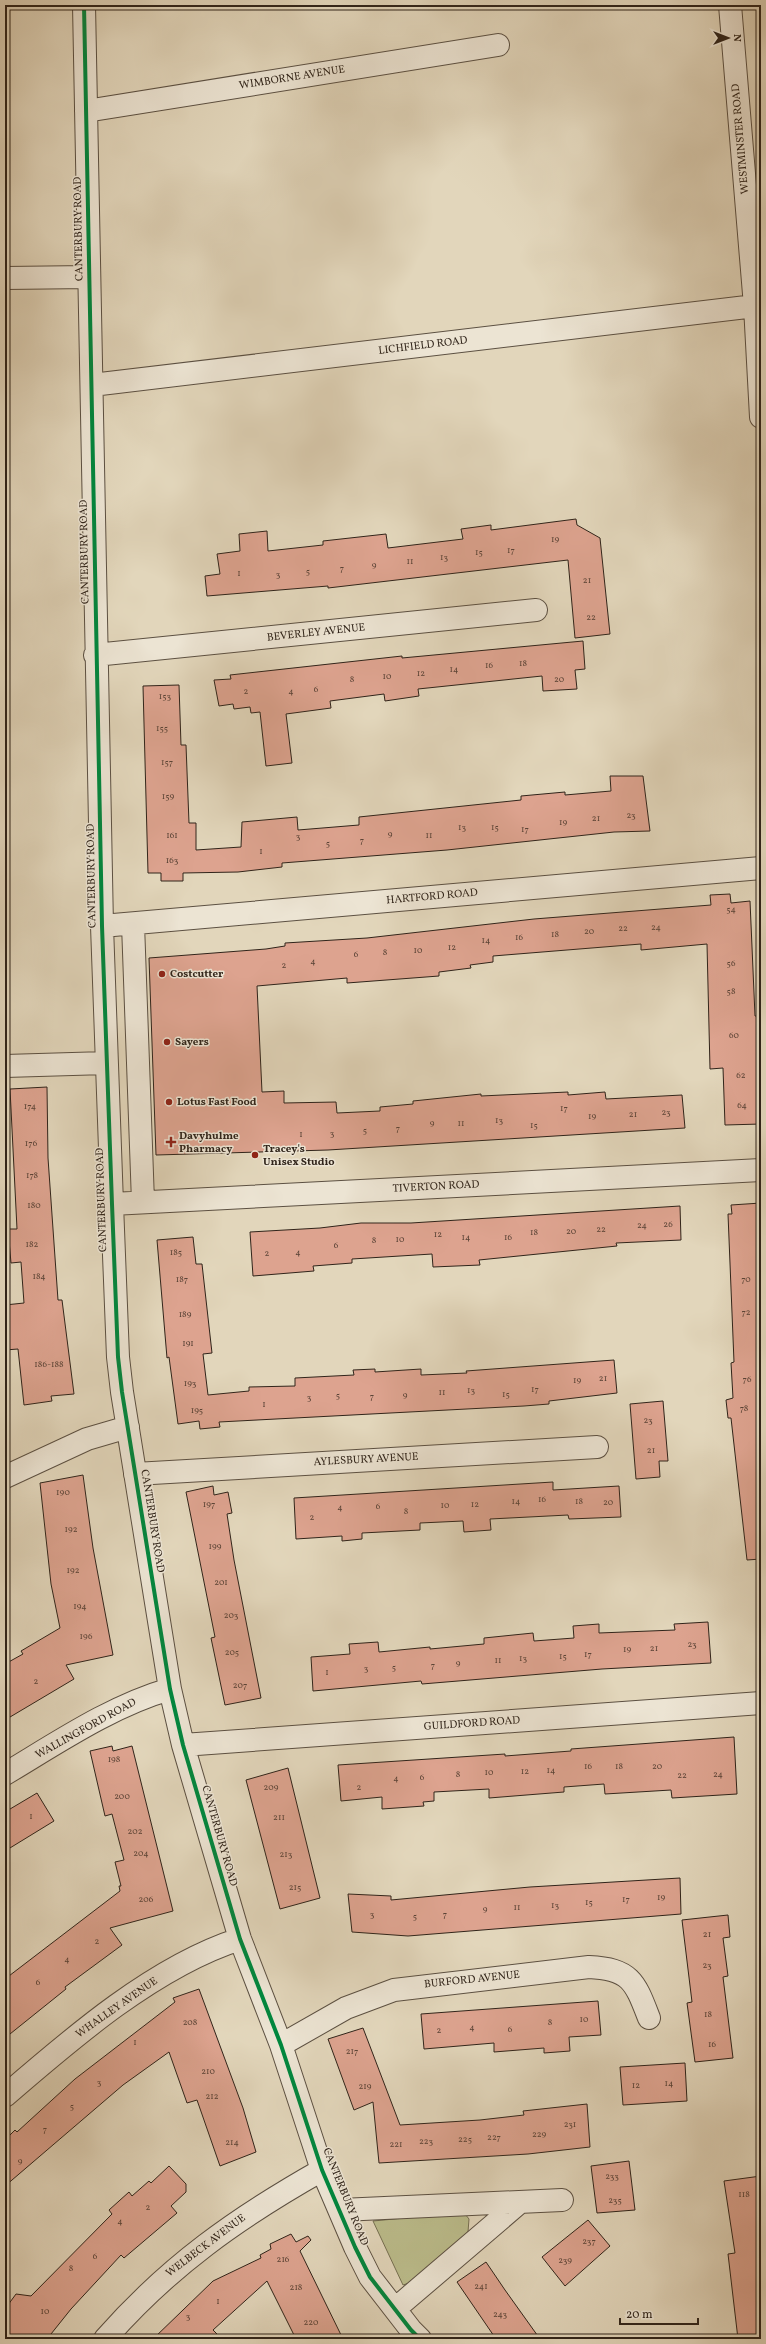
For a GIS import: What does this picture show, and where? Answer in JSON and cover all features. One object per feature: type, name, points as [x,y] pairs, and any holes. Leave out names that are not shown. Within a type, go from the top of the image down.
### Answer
[{"type":"street","name":"CANTERBURY ROAD","points":[[84,5],[92,385],[95,655],[106,1063],[118,1357],[128,1427],[170,1688],[183,1745],[240,1939],[281,2045],[322,2170],[370,2277],[420,2339]]},
{"type":"street","name":"WESTMINSTER ROAD","points":[[730,5],[754,306],[761,417]]},
{"type":"street","name":"WIMBORNE AVENUE","points":[[86,111],[498,45]]},
{"type":"street","points":[[5,278],[89,277]]},
{"type":"street","name":"LICHFIELD ROAD","points":[[92,385],[754,306]]},
{"type":"street","name":"BEVERLEY AVENUE","points":[[95,655],[536,610]]},
{"type":"street","name":"HARTFORD ROAD","points":[[102,926],[761,868]]},
{"type":"street","points":[[133,924],[143,1202]]},
{"type":"street","points":[[5,1066],[106,1063]]},
{"type":"street","name":"TIVERTON ROAD","points":[[112,1204],[761,1170]]},
{"type":"street","points":[[5,1477],[87,1439],[128,1427]]},
{"type":"street","name":"AYLESBURY AVENUE","points":[[135,1474],[597,1447]]},
{"type":"street","name":"WALLINGFORD ROAD","points":[[5,1774],[70,1735],[135,1701],[170,1688]]},
{"type":"street","name":"GUILDFORD ROAD","points":[[183,1745],[761,1703]]},
{"type":"street","name":"WHALLEY AVENUE","points":[[5,2096],[63,2046],[129,1998],[182,1964],[218,1946],[240,1939]]},
{"type":"street","name":"BURFORD AVENUE","points":[[281,2045],[346,2008],[394,1990],[589,1967],[610,1968],[637,1986],[649,2018]]},
{"type":"street","name":"WELBECK AVENUE","points":[[105,2339],[126,2315],[171,2272],[219,2234],[270,2200],[322,2170]]},
{"type":"street","name":"CANTERBURY ROAD","points":[[341,2210],[562,2200]]},
{"type":"street","points":[[395,2309],[519,2203]]},
{"type":"green space","points":[[458,2213],[465,2214],[469,2219],[468,2232],[412,2282],[403,2285],[373,2221]]},
{"type":"building","points":[[576,519],[577,525],[600,538],[610,634],[575,638],[568,560],[328,588],[328,586],[207,596],[205,576],[220,574],[217,554],[240,551],[239,534],[267,531],[268,551],[323,545],[323,541],[386,534],[388,548],[463,539],[461,529],[491,525],[491,530]]},
{"type":"building","points":[[583,641],[585,669],[575,670],[577,689],[543,691],[542,676],[418,689],[419,696],[385,701],[384,694],[330,701],[331,708],[286,714],[292,763],[266,766],[260,712],[251,713],[250,707],[234,709],[233,704],[219,706],[214,680],[231,679],[230,675],[402,656],[402,658]]},
{"type":"building","points":[[179,685],[181,745],[186,745],[189,823],[196,823],[196,850],[241,847],[242,822],[297,817],[298,830],[359,825],[359,817],[521,800],[521,796],[565,792],[565,795],[611,791],[610,776],[643,776],[650,831],[614,832],[447,850],[282,863],[282,867],[238,872],[183,873],[183,881],[161,881],[161,873],[148,873],[143,686]]},
{"type":"building","points":[[730,894],[731,903],[750,901],[755,1016],[757,1016],[761,1124],[725,1125],[723,1068],[710,1069],[707,944],[641,950],[641,944],[493,956],[493,962],[470,965],[471,968],[439,972],[439,976],[347,983],[347,978],[257,986],[262,1092],[284,1091],[284,1103],[336,1102],[337,1113],[380,1111],[380,1107],[413,1104],[413,1101],[481,1094],[481,1096],[568,1092],[568,1095],[605,1092],[606,1099],[682,1095],[685,1128],[328,1150],[156,1155],[149,958],[266,949],[285,946],[285,943],[367,938],[534,919],[711,905],[710,895]]},
{"type":"building","points":[[47,1087],[48,1158],[58,1300],[62,1300],[74,1394],[51,1396],[52,1401],[24,1405],[18,1349],[5,1350],[5,1305],[24,1303],[21,1262],[11,1263],[8,1229],[17,1229],[10,1089]]},
{"type":"building","points":[[761,1203],[761,1559],[747,1560],[731,1418],[728,1418],[726,1400],[733,1398],[731,1363],[734,1362],[728,1214],[732,1214],[731,1205]]},
{"type":"building","points":[[680,1206],[681,1240],[616,1243],[617,1246],[479,1260],[480,1265],[433,1267],[432,1254],[352,1259],[352,1263],[313,1266],[314,1271],[253,1276],[250,1232],[320,1228],[361,1223],[411,1223]]},
{"type":"building","points":[[193,1237],[196,1264],[202,1264],[212,1353],[203,1354],[208,1395],[249,1391],[249,1387],[295,1386],[295,1378],[354,1375],[353,1370],[375,1369],[375,1372],[421,1369],[421,1375],[467,1373],[466,1371],[614,1360],[617,1393],[549,1401],[549,1404],[524,1406],[219,1422],[220,1427],[200,1429],[199,1421],[178,1424],[169,1357],[167,1358],[157,1240]]},
{"type":"building","points":[[663,1401],[668,1461],[659,1461],[660,1477],[636,1479],[630,1404]]},
{"type":"building","points":[[83,1475],[93,1548],[113,1655],[66,1665],[74,1679],[5,1720],[5,1664],[23,1654],[21,1651],[60,1628],[51,1584],[40,1483]]},
{"type":"building","points":[[553,1482],[553,1490],[619,1486],[621,1517],[569,1519],[568,1515],[490,1519],[491,1530],[464,1532],[463,1521],[420,1523],[420,1530],[362,1533],[362,1539],[342,1541],[342,1536],[296,1539],[294,1498]]},
{"type":"building","points":[[213,1486],[214,1495],[228,1492],[232,1513],[227,1514],[234,1560],[261,1698],[225,1705],[211,1638],[215,1637],[186,1492]]},
{"type":"building","points":[[708,1622],[711,1663],[602,1669],[422,1684],[421,1681],[313,1691],[311,1657],[350,1654],[349,1644],[378,1642],[379,1652],[430,1647],[430,1649],[484,1644],[484,1638],[533,1633],[534,1641],[574,1638],[573,1626],[599,1624],[599,1633],[675,1630],[674,1624]]},
{"type":"building","points":[[734,1737],[737,1794],[672,1798],[671,1790],[605,1794],[604,1784],[564,1787],[564,1792],[489,1798],[489,1789],[434,1792],[434,1801],[423,1802],[424,1806],[382,1809],[382,1797],[341,1801],[338,1765],[505,1754],[505,1756],[571,1751],[571,1749]]},
{"type":"building","points":[[112,1746],[113,1751],[132,1746],[173,1911],[110,1928],[122,1945],[65,1987],[66,1989],[5,2038],[5,1979],[120,1891],[119,1886],[121,1886],[115,1862],[124,1860],[112,1814],[105,1816],[90,1751]]},
{"type":"building","points":[[288,1768],[320,1898],[280,1909],[246,1780]]},
{"type":"building","points":[[37,1793],[54,1821],[5,1851],[5,1812]]},
{"type":"building","points":[[680,1878],[681,1914],[408,1936],[352,1932],[348,1894],[391,1896],[391,1900],[530,1887]]},
{"type":"building","points":[[728,1915],[730,1937],[723,1938],[728,1976],[723,1977],[733,2058],[695,2062],[687,2003],[692,2002],[682,1920]]},
{"type":"building","points":[[199,1989],[243,2108],[256,2152],[220,2166],[197,2100],[187,2103],[169,2052],[123,2085],[5,2186],[5,2140],[15,2130],[17,2132],[75,2079],[175,2002],[173,1998]]},
{"type":"building","points":[[598,2001],[601,2035],[569,2037],[570,2051],[544,2053],[544,2048],[494,2052],[494,2043],[424,2049],[421,2014]]},
{"type":"building","points":[[363,2028],[400,2125],[480,2120],[524,2115],[523,2111],[587,2104],[590,2147],[528,2154],[379,2163],[373,2102],[354,2110],[328,2039]]},
{"type":"building","points":[[685,2063],[687,2101],[623,2105],[620,2067]]},
{"type":"building","points":[[629,2161],[635,2210],[597,2213],[591,2166]]},
{"type":"building","points":[[169,2166],[186,2184],[186,2192],[171,2206],[177,2213],[124,2258],[121,2255],[71,2309],[47,2339],[5,2339],[5,2309],[16,2294],[31,2296],[112,2214],[109,2210],[129,2192],[132,2196],[149,2181],[151,2183]]},
{"type":"building","points":[[761,2176],[761,2339],[738,2339],[728,2254],[735,2253],[724,2181]]},
{"type":"building","points":[[588,2220],[610,2246],[565,2286],[542,2257]]},
{"type":"building","points":[[291,2234],[296,2242],[308,2236],[311,2240],[300,2251],[343,2339],[296,2339],[267,2281],[213,2330],[222,2339],[153,2339],[213,2281],[261,2258],[260,2255],[271,2249],[270,2244]]},
{"type":"building","points":[[486,2262],[540,2339],[496,2339],[457,2282]]},
{"type":"cycle path","points":[[84,5],[102,926],[118,1357],[122,1392],[170,1689],[183,1745],[240,1939],[281,2045],[322,2170],[355,2247],[370,2277],[411,2330],[420,2339]]},
{"type":"place","name":"Costcutter","points":[[162,974]]},
{"type":"place","name":"Sayers","points":[[167,1042]]},
{"type":"place","name":"Lotus Fast Food","points":[[169,1102]]},
{"type":"place","name":"Davyhulme Pharmacy","points":[[171,1142]]},
{"type":"place","name":"Tracey's Unisex Studio","points":[[255,1155]]}]
